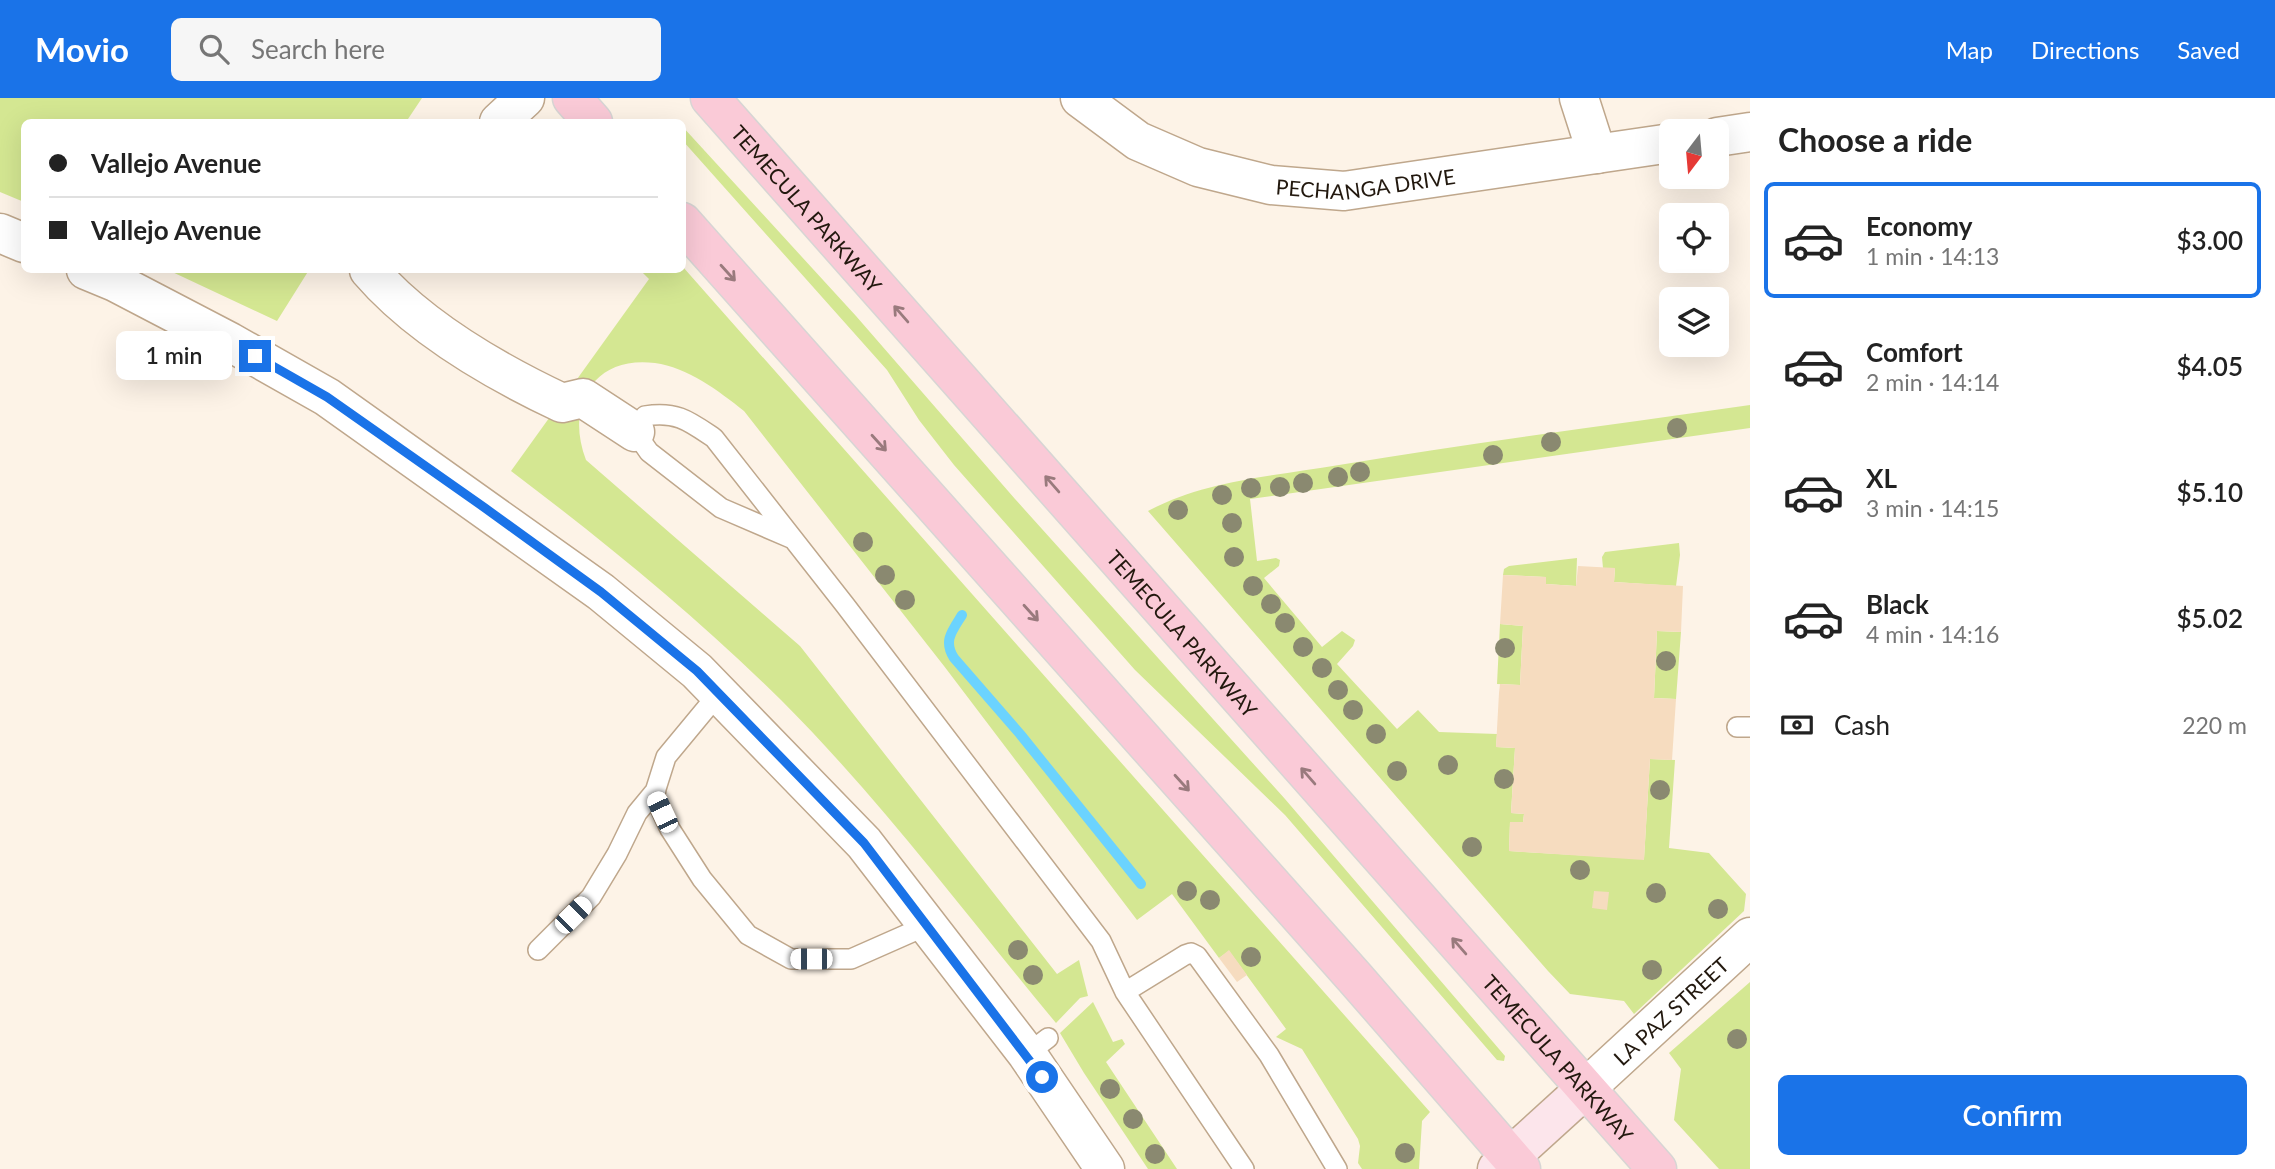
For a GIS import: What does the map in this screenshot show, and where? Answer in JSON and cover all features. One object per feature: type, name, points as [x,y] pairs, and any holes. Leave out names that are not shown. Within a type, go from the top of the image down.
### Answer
[{"type":"main road","points":[[572,98],[590,119]]},
{"type":"main road","name":"TEMECULA PARKWAY","points":[[710,98],[1657,1169]]},
{"type":"main road","points":[[686,226],[1355,978],[1510,1165]]},
{"type":"main road","name":"LA PAZ STREET","points":[[1510,1165],[1585,1090]]},
{"type":"street","points":[[502,119],[525,98]]},
{"type":"street","name":"PECHANGA DRIVE","points":[[1080,98],[1138,141],[1198,167],[1271,185],[1344,191],[1659,146]]},
{"type":"street","points":[[1579,98],[1597,154]]},
{"type":"street","points":[[1729,135],[1750,132]]},
{"type":"street","points":[[0,233],[21,242]]},
{"type":"street","points":[[93,273],[219,336],[327,397],[601,592],[697,671],[864,843],[928,925],[1038,1046],[1105,1169]]},
{"type":"street","points":[[372,273],[392,296],[465,351],[562,403],[583,398],[635,432]]},
{"type":"street","name":"LA PAZ STREET","points":[[1585,1090],[1750,937]]},
{"type":"lane","points":[[793,540],[720,509],[649,452],[635,432],[645,416],[666,413],[691,423],[714,438],[793,540],[1101,941],[1125,992],[1244,1169]]},
{"type":"lane","points":[[719,693],[666,757],[654,795],[670,829],[702,879],[748,935],[791,959],[851,959],[928,925]]},
{"type":"lane","points":[[538,950],[591,897],[617,854],[637,813],[656,790]]},
{"type":"lane","points":[[1125,992],[1185,955],[1191,953],[1197,956],[1269,1055],[1337,1169]]},
{"type":"green space","points":[[0,98],[422,98],[408,119],[21,119],[21,201],[0,192]]},
{"type":"green space","points":[[686,130],[856,316],[1015,499],[1285,799],[1505,1056],[1504,1061],[1497,1060],[1285,815],[1135,670],[954,465],[919,420],[887,370],[686,144]]},
{"type":"green space","points":[[686,270],[1430,1112],[1422,1121],[1419,1169],[1362,1169],[1358,1163],[1358,1139],[1302,1049],[1276,1037],[1286,1029],[1229,951],[1219,958],[1172,894],[1137,920],[944,666],[744,411],[734,403],[702,381],[667,365],[633,363],[615,367],[600,376],[589,388],[582,403],[580,440],[586,460],[800,646],[1057,974],[1079,960],[1088,996],[1080,998],[1056,1023],[854,777],[781,700],[717,639],[650,581],[511,471],[649,279],[643,273],[686,273]]},
{"type":"green space","points":[[174,273],[307,273],[277,321]]},
{"type":"green space","points":[[1750,405],[1750,428],[1250,499],[1257,561],[1276,558],[1280,560],[1279,566],[1264,578],[1322,647],[1342,631],[1355,640],[1337,664],[1397,729],[1418,710],[1439,732],[1497,734],[1496,747],[1515,748],[1511,813],[1524,814],[1523,822],[1510,822],[1509,851],[1644,859],[1650,759],[1675,760],[1669,848],[1709,853],[1746,894],[1744,911],[1634,1014],[1624,1001],[1570,994],[1148,511],[1193,492],[1241,480]]},
{"type":"green space","points":[[1679,543],[1676,586],[1614,582],[1615,569],[1603,568],[1602,557],[1605,552]]},
{"type":"green space","points":[[1577,558],[1576,586],[1546,584],[1546,577],[1503,575],[1504,569],[1509,566]]},
{"type":"green space","points":[[1500,624],[1523,626],[1520,685],[1497,684]]},
{"type":"green space","points":[[1657,631],[1681,632],[1676,699],[1654,698]]},
{"type":"green space","points":[[1750,982],[1750,1169],[1719,1169],[1674,1120],[1681,1069],[1669,1053]]},
{"type":"green space","points":[[1093,1002],[1113,1042],[1122,1039],[1125,1044],[1106,1062],[1177,1169],[1148,1169],[1060,1033]]},
{"type":"building","points":[[1578,566],[1615,568],[1614,582],[1683,586],[1681,632],[1657,631],[1654,698],[1676,699],[1672,760],[1650,759],[1644,860],[1509,851],[1510,822],[1523,822],[1524,814],[1511,813],[1515,748],[1496,747],[1499,693],[1500,684],[1520,685],[1523,626],[1500,624],[1503,575],[1546,577],[1546,584],[1576,586]]},
{"type":"building","points":[[1594,891],[1609,892],[1607,910],[1592,908]]},
{"type":"building","points":[[1229,950],[1247,975],[1237,982],[1219,958]]},
{"type":"waterway","points":[[962,615],[949,641],[954,658],[1020,734],[1141,884]]},
{"type":"route","points":[[255,356],[327,397],[485,508],[601,592],[697,671],[864,843],[1042,1077]]}]
